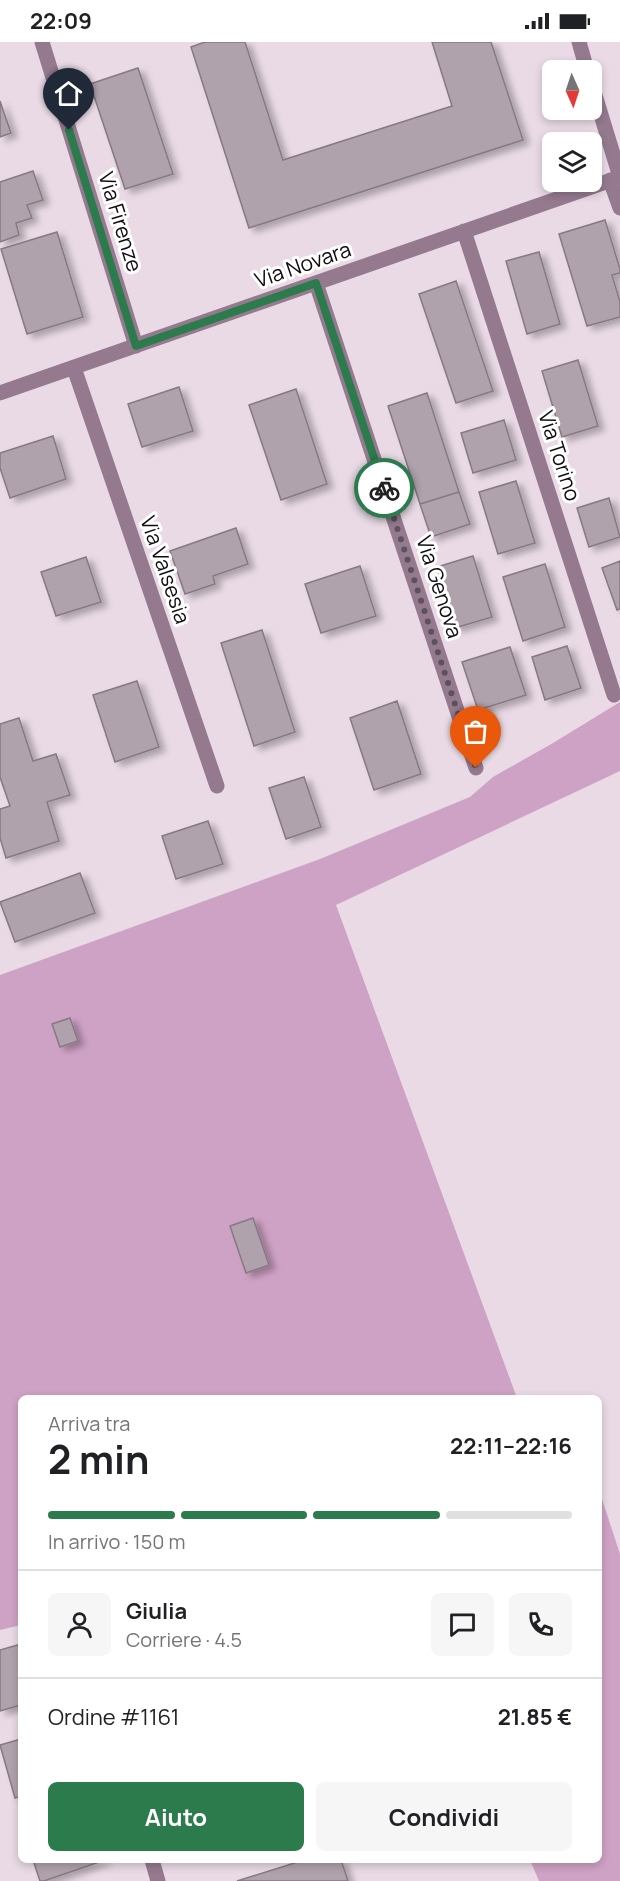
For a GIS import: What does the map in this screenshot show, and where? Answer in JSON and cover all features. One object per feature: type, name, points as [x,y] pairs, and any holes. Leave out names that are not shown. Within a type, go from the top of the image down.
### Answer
[{"type":"street","name":"Via Firenze","points":[[42,42],[136,346]]},
{"type":"street","points":[[579,42],[584,60]]},
{"type":"street","points":[[601,120],[617,178],[620,208]]},
{"type":"street","name":"Via Novara","points":[[0,393],[617,178]]},
{"type":"street","name":"Via Torino","points":[[464,231],[614,694]]},
{"type":"street","name":"Via Genova","points":[[316,283],[476,768]]},
{"type":"street","name":"Via Valsesia","points":[[74,368],[217,786]]},
{"type":"street","points":[[153,1863],[158,1881]]},
{"type":"shaded area","points":[[620,702],[620,771],[336,905],[516,1395],[18,1395],[18,1626],[0,1630],[0,975],[320,859],[470,797],[493,777]]},
{"type":"shaded area","points":[[602,1499],[620,1554],[620,1881],[539,1881],[531,1863],[602,1863]]},
{"type":"building","points":[[205,42],[245,42],[283,160],[452,106],[432,42],[491,42],[523,140],[249,228],[191,47]]},
{"type":"building","points":[[138,68],[173,174],[125,189],[90,84]]},
{"type":"building","points":[[0,101],[11,133],[0,137]]},
{"type":"building","points":[[33,171],[43,200],[27,205],[32,218],[16,223],[19,235],[0,242],[0,182]]},
{"type":"building","points":[[605,220],[620,269],[620,273],[612,275],[620,302],[620,317],[587,326],[559,234]]},
{"type":"building","points":[[57,232],[83,317],[27,334],[1,249]]},
{"type":"building","points":[[539,252],[560,324],[527,334],[506,261]]},
{"type":"building","points":[[456,281],[493,391],[456,403],[419,294]]},
{"type":"building","points":[[578,360],[598,426],[562,437],[542,371]]},
{"type":"building","points":[[179,387],[193,431],[142,447],[128,404]]},
{"type":"building","points":[[296,389],[327,484],[281,500],[249,405]]},
{"type":"building","points":[[427,393],[459,492],[420,504],[388,406]]},
{"type":"building","points":[[504,420],[516,460],[473,473],[461,433]]},
{"type":"building","points":[[53,436],[66,479],[10,498],[0,468],[0,453]]},
{"type":"building","points":[[516,481],[535,543],[498,554],[479,492]]},
{"type":"building","points":[[459,492],[470,524],[431,537],[420,504]]},
{"type":"building","points":[[609,498],[620,537],[589,547],[577,508]]},
{"type":"building","points":[[236,528],[248,564],[213,576],[215,584],[185,594],[170,551]]},
{"type":"building","points":[[473,556],[492,617],[455,628],[437,567]]},
{"type":"building","points":[[86,557],[101,602],[56,616],[41,572]]},
{"type":"building","points":[[620,561],[620,609],[617,610],[602,568]]},
{"type":"building","points":[[545,564],[565,627],[523,641],[503,577]]},
{"type":"building","points":[[360,566],[376,616],[321,633],[305,584]]},
{"type":"building","points":[[262,630],[295,732],[254,746],[221,643]]},
{"type":"building","points":[[567,646],[581,688],[545,700],[532,657]]},
{"type":"building","points":[[510,647],[526,695],[478,710],[462,662]]},
{"type":"building","points":[[137,681],[159,747],[115,762],[93,695]]},
{"type":"building","points":[[397,701],[421,774],[374,790],[350,718]]},
{"type":"building","points":[[19,718],[33,761],[56,754],[70,795],[47,802],[59,841],[6,858],[0,838],[0,809],[10,806],[0,777],[0,724]]},
{"type":"building","points":[[304,777],[321,827],[286,839],[269,788]]},
{"type":"building","points":[[208,821],[223,864],[176,879],[162,836]]},
{"type":"building","points":[[80,873],[95,913],[15,942],[0,902]]},
{"type":"building","points":[[70,1018],[78,1041],[60,1047],[52,1024]]},
{"type":"building","points":[[253,1218],[269,1265],[246,1273],[230,1226]]},
{"type":"building","points":[[18,1645],[18,1706],[0,1711],[0,1650]]},
{"type":"building","points":[[18,1740],[18,1797],[15,1798],[0,1745]]},
{"type":"building","points":[[34,1863],[96,1863],[44,1881],[40,1881]]},
{"type":"building","points":[[294,1863],[342,1863],[348,1881],[237,1881]]},
{"type":"way so far","points":[[384,488],[476,768]]},
{"type":"route","points":[[69,130],[136,346],[316,283],[384,488]]}]
